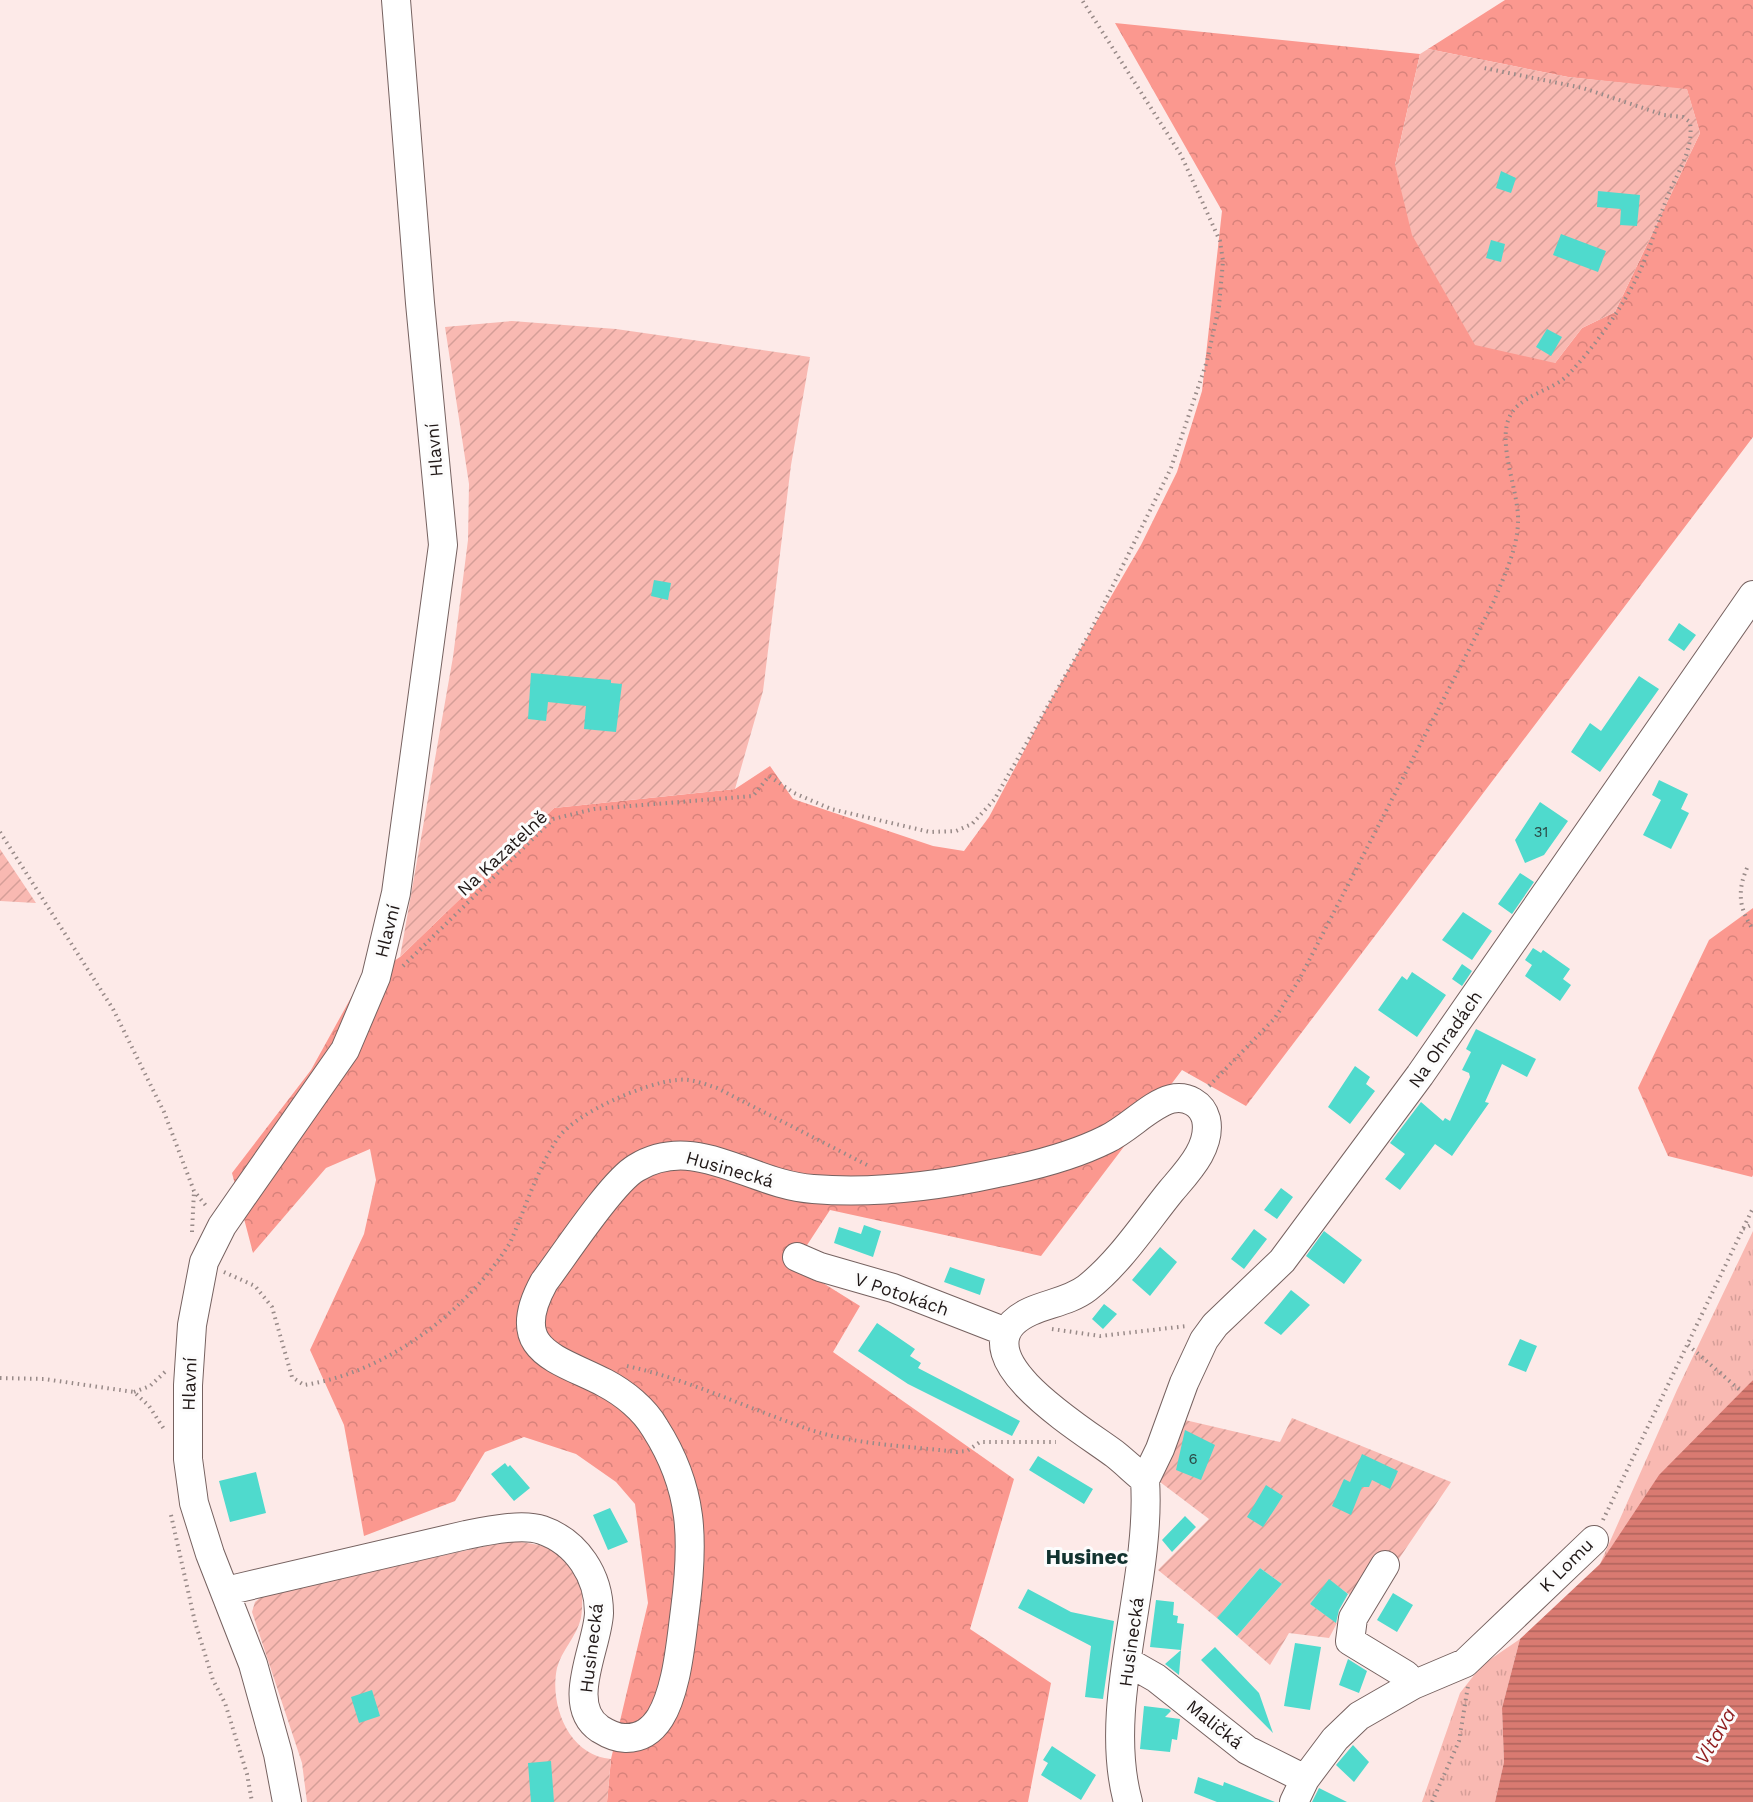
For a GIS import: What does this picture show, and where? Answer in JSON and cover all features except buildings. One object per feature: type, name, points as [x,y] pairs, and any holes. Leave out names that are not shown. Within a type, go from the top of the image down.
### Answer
[{"type":"street","name":"Hlavní","points":[[287,1802],[269,1716],[226,1590],[210,1554],[194,1503],[188,1459],[188,1385],[192,1325],[204,1262],[222,1226],[345,1050],[376,977],[396,893],[443,545],[420,303],[396,0]]},
{"type":"street","name":"Na Ohradách","points":[[1144,1480],[1160,1449],[1196,1353],[1215,1325],[1282,1261],[1420,1075],[1753,596]]},
{"type":"street","name":"Husinecká","points":[[226,1590],[466,1535],[503,1528],[541,1529],[569,1544],[588,1567],[597,1591],[599,1615],[584,1681],[587,1712],[595,1726],[608,1734],[623,1738],[638,1737],[651,1730],[662,1715],[678,1665],[692,1560],[688,1501],[676,1467],[655,1426],[631,1400],[605,1383],[552,1359],[541,1348],[531,1323],[532,1303],[544,1282],[631,1170],[662,1156],[682,1154],[699,1156],[772,1182],[810,1189],[850,1190],[915,1186],[996,1174],[1071,1155],[1106,1140],[1132,1125],[1154,1107],[1171,1099],[1184,1098],[1194,1102]]},
{"type":"street","points":[[1144,1480],[1017,1375],[1003,1347],[1016,1323],[1085,1289],[1106,1270],[1195,1162],[1205,1141],[1207,1122],[1202,1110],[1194,1102]]},
{"type":"street","name":"V Potokách","points":[[797,1257],[820,1267],[1016,1323]]},
{"type":"street","name":"Husinecká","points":[[1128,1802],[1120,1757],[1123,1693],[1146,1538],[1144,1480]]},
{"type":"street","name":"K Lomu","points":[[1299,1790],[1335,1739],[1359,1716],[1412,1686],[1465,1662],[1594,1540]]},
{"type":"street","points":[[1385,1565],[1353,1618],[1350,1641],[1406,1675],[1412,1686]]},
{"type":"street","name":"Maličká","points":[[1128,1662],[1156,1678],[1299,1790]]},
{"type":"path","name":"Na Kazatelně","points":[[376,977],[396,974],[553,819],[594,809],[753,796],[769,776],[794,793],[831,809],[930,832],[956,831],[972,824],[994,800],[1089,634],[1171,468],[1207,361],[1219,306],[1223,261],[1220,241],[1181,155],[1082,0]]},
{"type":"path","points":[[1194,1102],[1275,1018],[1299,980],[1494,601],[1515,544],[1519,522],[1507,448],[1506,431],[1510,415],[1517,407],[1567,376],[1622,306],[1646,256],[1667,197],[1690,148],[1690,122],[1683,117],[1664,115],[1583,88],[1484,68]]},
{"type":"path","points":[[0,832],[112,1009],[164,1112],[194,1191],[222,1226]]},
{"type":"path","points":[[1747,868],[1741,882],[1740,908],[1753,929]]},
{"type":"path","points":[[204,1262],[260,1290],[278,1319],[284,1353],[292,1377],[304,1385],[313,1384],[385,1359],[446,1315],[477,1284],[510,1243],[558,1139],[585,1113],[628,1094],[675,1080],[693,1080],[717,1088],[871,1167]]},
{"type":"path","name":"K Lomu","points":[[1594,1540],[1753,1208]]},
{"type":"path","points":[[1742,1230],[1753,1224]]},
{"type":"path","points":[[1016,1323],[1046,1327],[1062,1332],[1100,1336],[1164,1327],[1215,1325]]},
{"type":"path","points":[[1688,1345],[1742,1392]]},
{"type":"path","points":[[615,1364],[668,1375],[810,1430],[848,1438],[957,1452],[967,1451],[980,1442],[1070,1442],[1090,1437]]},
{"type":"path","points":[[0,1378],[44,1379],[134,1392],[150,1386],[167,1369]]},
{"type":"path","points":[[134,1392],[149,1406],[164,1430]]},
{"type":"path","points":[[1432,1802],[1459,1741],[1469,1678],[1465,1662]]},
{"type":"green space","points":[[1505,0],[1753,0],[1753,437],[1246,1106],[1182,1070],[1041,1256],[830,1210],[794,1265],[860,1306],[833,1352],[1014,1479],[970,1629],[1051,1683],[1028,1802],[607,1802],[611,1759],[648,1603],[635,1504],[616,1482],[576,1454],[524,1437],[485,1452],[455,1501],[364,1536],[344,1425],[310,1350],[364,1234],[376,1180],[370,1149],[326,1168],[253,1253],[232,1173],[311,1070],[358,985],[400,957],[554,808],[735,789],[770,766],[793,799],[933,846],[964,851],[989,817],[1052,698],[1141,545],[1177,472],[1202,391],[1222,211],[1115,23],[1420,54],[1395,165],[1555,363],[1582,328],[1615,312],[1700,133],[1687,90],[1568,77],[1428,49]]},
{"type":"green space","points":[[1428,49],[1568,77],[1687,89],[1700,133],[1615,312],[1582,328],[1555,363],[1475,345],[1412,235],[1395,165],[1420,54]]},
{"type":"green space","points":[[512,321],[616,329],[810,357],[791,465],[763,691],[735,789],[554,808],[400,957],[453,657],[468,540],[469,484],[445,327]]},
{"type":"green space","points":[[0,849],[36,903],[0,901]]},
{"type":"green space","points":[[1753,908],[1752,1177],[1668,1156],[1638,1088],[1709,940]]},
{"type":"green space","points":[[1753,1231],[1753,1380],[1600,1564],[1677,1390]]},
{"type":"green space","points":[[1292,1418],[1451,1482],[1396,1563],[1354,1598],[1329,1580],[1310,1604],[1337,1623],[1329,1638],[1289,1633],[1270,1665],[1237,1636],[1282,1584],[1260,1568],[1217,1618],[1158,1570],[1209,1519],[1160,1482],[1185,1420],[1280,1442]]},
{"type":"green space","points":[[510,1541],[536,1544],[552,1550],[582,1581],[581,1618],[557,1668],[556,1697],[559,1712],[573,1739],[596,1756],[611,1759],[607,1802],[307,1802],[302,1763],[252,1612],[255,1602],[266,1593]]},
{"type":"green space","points":[[1520,1639],[1502,1708],[1504,1762],[1495,1802],[1422,1802],[1460,1693],[1482,1665]]},
{"type":"water","name":"Vltava","points":[[1753,1380],[1753,1802],[1495,1802],[1504,1762],[1502,1708],[1520,1639],[1600,1564],[1659,1475]]},
{"type":"district","name":"Husinec","points":[[1087,1556]]}]
